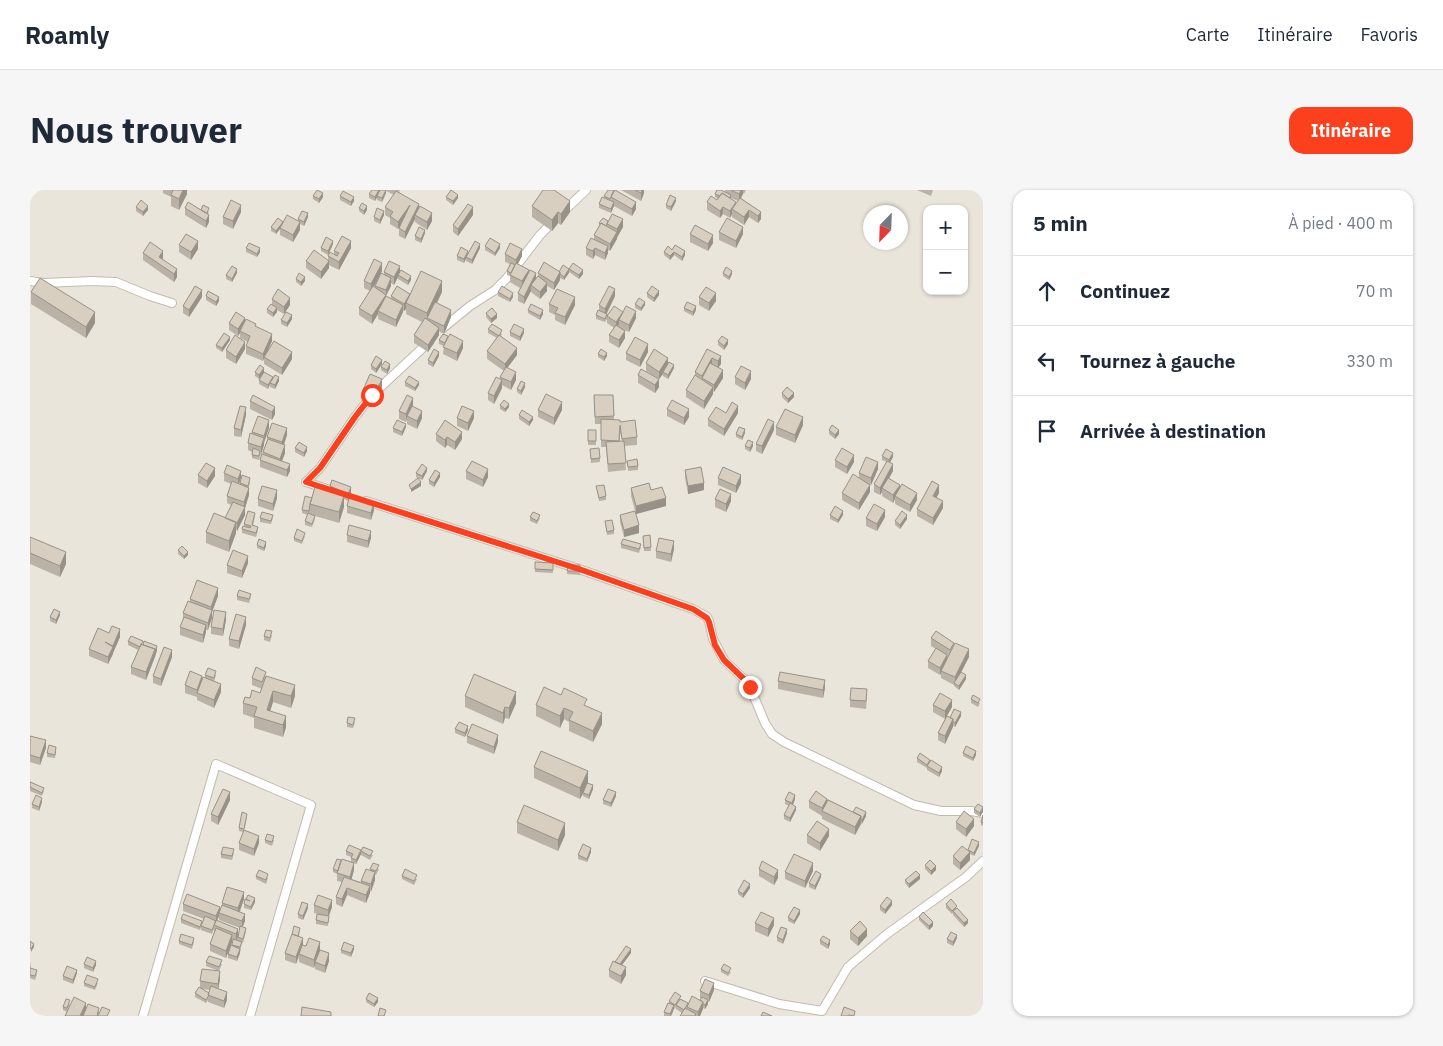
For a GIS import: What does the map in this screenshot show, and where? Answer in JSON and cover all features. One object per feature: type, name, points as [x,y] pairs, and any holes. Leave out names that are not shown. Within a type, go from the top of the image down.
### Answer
[{"type":"street","points":[[350,496],[306,482],[320,468],[355,417],[381,386],[448,322],[496,290],[540,235],[586,190]]},
{"type":"street","points":[[562,204],[562,213]]},
{"type":"street","points":[[30,281],[44,283],[116,282],[172,303]]},
{"type":"street","points":[[359,499],[579,569],[693,609],[707,618],[713,639],[724,660],[745,680],[772,734],[784,742],[914,805],[941,811],[983,813]]},
{"type":"street","points":[[143,1016],[216,764],[311,804],[250,1016]]},
{"type":"street","points":[[705,982],[779,1004],[823,1014],[848,967],[887,934],[966,877],[983,861]]},
{"type":"shaded area","points":[[30,190],[983,190],[983,1016],[30,1016]]},
{"type":"building","points":[[173,190],[183,190],[179,199],[171,195]]},
{"type":"building","points":[[317,190],[323,193],[319,199],[313,196]]},
{"type":"building","points":[[372,190],[379,190],[375,197],[369,194]]},
{"type":"building","points":[[380,190],[386,190],[382,198],[377,196]]},
{"type":"building","points":[[451,190],[458,195],[453,201],[446,197]]},
{"type":"building","points":[[543,190],[554,190],[570,201],[561,214],[558,212],[552,220],[532,206]]},
{"type":"building","points":[[608,190],[614,190],[610,199],[604,196]]},
{"type":"building","points":[[615,190],[636,202],[632,209],[611,197]]},
{"type":"building","points":[[717,190],[731,195],[730,198],[722,193],[720,196],[715,194]]},
{"type":"building","points":[[731,190],[741,190],[739,194]]},
{"type":"building","points":[[343,191],[354,197],[351,202],[340,196]]},
{"type":"building","points":[[396,191],[419,204],[405,232],[399,228],[410,205],[398,222],[390,216],[393,212],[385,207]]},
{"type":"building","points":[[722,193],[736,202],[730,211],[723,207],[720,211],[707,202],[711,196],[717,200]]},
{"type":"building","points":[[670,195],[676,198],[671,207],[666,205]]},
{"type":"building","points":[[602,197],[614,202],[611,209],[599,204]]},
{"type":"building","points":[[740,198],[761,212],[758,216],[749,210],[744,217],[732,209]]},
{"type":"building","points":[[141,200],[148,206],[143,212],[136,207]]},
{"type":"building","points":[[231,200],[241,205],[233,221],[223,217]]},
{"type":"building","points":[[188,202],[209,215],[206,221],[185,208]]},
{"type":"building","points":[[362,203],[367,206],[364,211],[359,208]]},
{"type":"building","points":[[468,204],[473,207],[458,229],[453,225]]},
{"type":"building","points":[[203,205],[209,208],[207,213],[201,210]]},
{"type":"building","points":[[420,206],[432,213],[427,222],[415,215]]},
{"type":"building","points":[[377,208],[384,211],[380,220],[374,217]]},
{"type":"building","points":[[302,211],[308,213],[304,222],[298,219]]},
{"type":"building","points":[[612,214],[623,219],[617,229],[607,224]]},
{"type":"building","points":[[287,215],[300,222],[293,235],[280,228]]},
{"type":"building","points":[[278,218],[283,222],[276,231],[271,227]]},
{"type":"building","points":[[603,218],[608,221],[606,226],[599,223]]},
{"type":"building","points":[[727,218],[743,227],[736,241],[719,232]]},
{"type":"building","points":[[601,223],[617,232],[610,244],[594,235]]},
{"type":"building","points":[[695,225],[713,235],[708,244],[690,234]]},
{"type":"building","points":[[419,227],[425,230],[421,239],[415,236]]},
{"type":"building","points":[[186,234],[198,241],[191,252],[179,245]]},
{"type":"building","points":[[342,236],[351,241],[339,262],[328,256],[330,252],[337,256],[339,253],[334,251]]},
{"type":"building","points":[[326,237],[333,241],[328,251],[321,248]]},
{"type":"building","points":[[490,238],[500,244],[495,253],[485,246]]},
{"type":"building","points":[[591,238],[608,246],[605,253],[595,248],[593,251],[586,248]]},
{"type":"building","points":[[475,241],[480,244],[472,260],[466,257]]},
{"type":"building","points":[[150,242],[163,251],[159,257],[177,269],[174,274],[143,253]]},
{"type":"building","points":[[249,243],[260,248],[257,254],[246,248]]},
{"type":"building","points":[[510,243],[522,249],[516,260],[505,254]]},
{"type":"building","points":[[675,245],[685,251],[682,257],[674,252],[670,256],[664,252],[668,246],[672,250]]},
{"type":"building","points":[[461,247],[468,251],[464,259],[457,256]]},
{"type":"building","points":[[314,250],[329,261],[321,272],[306,261]]},
{"type":"building","points":[[374,259],[382,263],[371,284],[364,281]]},
{"type":"building","points":[[389,261],[400,266],[394,277],[384,272]]},
{"type":"building","points":[[544,262],[560,272],[554,283],[538,273]]},
{"type":"building","points":[[511,263],[515,265],[511,273],[507,271]]},
{"type":"building","points":[[516,263],[529,270],[522,281],[510,275]]},
{"type":"building","points":[[573,263],[583,270],[579,275],[569,269]]},
{"type":"building","points":[[563,265],[569,269],[564,277],[559,272]]},
{"type":"building","points":[[232,266],[237,269],[232,279],[226,275]]},
{"type":"building","points":[[726,267],[732,271],[729,277],[723,273]]},
{"type":"building","points":[[401,270],[411,276],[408,281],[398,275]]},
{"type":"building","points":[[530,270],[536,273],[524,297],[518,293]]},
{"type":"building","points":[[421,271],[442,281],[427,313],[406,303]]},
{"type":"building","points":[[299,273],[305,277],[301,282],[296,279]]},
{"type":"building","points":[[381,273],[391,278],[386,290],[375,286]]},
{"type":"building","points":[[538,276],[547,283],[540,292],[531,285]]},
{"type":"building","points":[[40,278],[95,312],[86,327],[31,292]]},
{"type":"building","points":[[195,286],[202,290],[189,310],[183,306]]},
{"type":"building","points":[[373,286],[386,295],[372,316],[359,308]]},
{"type":"building","points":[[397,286],[410,294],[404,304],[391,296]]},
{"type":"building","points":[[502,286],[513,293],[510,299],[498,292]]},
{"type":"building","points":[[609,286],[615,289],[605,309],[599,305]]},
{"type":"building","points":[[652,286],[659,291],[654,298],[647,293]]},
{"type":"building","points":[[706,287],[716,293],[709,303],[699,297]]},
{"type":"building","points":[[278,289],[290,298],[284,307],[272,299]]},
{"type":"building","points":[[557,289],[575,297],[565,317],[555,313],[558,308],[549,304]]},
{"type":"building","points":[[208,291],[219,297],[216,302],[206,296]]},
{"type":"building","points":[[386,296],[403,305],[396,320],[378,311]]},
{"type":"building","points":[[639,298],[645,302],[641,308],[635,304]]},
{"type":"building","points":[[435,302],[451,310],[444,326],[427,318]]},
{"type":"building","points":[[687,302],[696,306],[693,312],[684,308]]},
{"type":"building","points":[[271,304],[277,308],[273,313],[267,309]]},
{"type":"building","points":[[531,304],[543,310],[540,316],[528,310]]},
{"type":"building","points":[[614,306],[623,312],[616,322],[607,316]]},
{"type":"building","points":[[626,306],[636,311],[629,325],[619,320]]},
{"type":"building","points":[[492,308],[497,314],[491,319],[486,313]]},
{"type":"building","points":[[598,310],[607,314],[605,319],[596,315]]},
{"type":"building","points":[[236,312],[245,318],[238,329],[229,323]]},
{"type":"building","points":[[286,312],[292,315],[287,323],[281,320]]},
{"type":"building","points":[[425,318],[439,328],[428,345],[414,335]]},
{"type":"building","points":[[246,319],[256,324],[255,326],[272,334],[263,354],[246,346],[250,336],[240,331]]},
{"type":"building","points":[[492,324],[502,330],[499,336],[488,329]]},
{"type":"building","points":[[514,324],[524,329],[520,337],[510,332]]},
{"type":"building","points":[[616,325],[625,331],[619,340],[609,335]]},
{"type":"building","points":[[224,333],[230,337],[222,348],[216,345]]},
{"type":"building","points":[[443,334],[448,336],[445,343],[439,340]]},
{"type":"building","points":[[450,334],[463,341],[457,353],[443,347]]},
{"type":"building","points":[[235,335],[245,342],[236,357],[226,350]]},
{"type":"building","points":[[499,335],[517,348],[505,364],[487,351]]},
{"type":"building","points":[[722,336],[728,340],[724,346],[718,341]]},
{"type":"building","points":[[635,337],[648,344],[640,360],[626,353]]},
{"type":"building","points":[[274,341],[292,352],[282,368],[264,357]]},
{"type":"building","points":[[434,349],[439,352],[433,363],[428,360]]},
{"type":"building","points":[[601,349],[607,353],[604,357],[598,354]]},
{"type":"building","points":[[654,349],[668,358],[659,372],[646,363]]},
{"type":"building","points":[[707,349],[721,356],[718,361],[712,358],[702,376],[695,372]]},
{"type":"building","points":[[376,356],[382,360],[376,369],[371,365]]},
{"type":"building","points":[[385,361],[390,364],[387,370],[381,367]]},
{"type":"building","points":[[669,362],[674,365],[668,375],[663,372]]},
{"type":"building","points":[[710,363],[723,370],[714,385],[702,378]]},
{"type":"building","points":[[260,365],[264,368],[259,375],[255,372]]},
{"type":"building","points":[[741,366],[751,371],[745,383],[735,377]]},
{"type":"building","points":[[506,367],[516,372],[511,382],[500,377]]},
{"type":"building","points":[[641,369],[659,379],[655,385],[638,375]]},
{"type":"building","points":[[264,372],[273,377],[268,385],[259,380]]},
{"type":"building","points":[[370,374],[382,379],[374,395],[363,390]]},
{"type":"building","points":[[275,375],[279,377],[275,385],[270,383]]},
{"type":"building","points":[[695,375],[713,387],[704,401],[686,390]]},
{"type":"building","points":[[409,376],[419,382],[415,388],[405,382]]},
{"type":"building","points":[[496,377],[502,380],[494,396],[488,393]]},
{"type":"building","points":[[521,381],[525,383],[521,391],[517,389]]},
{"type":"building","points":[[787,387],[794,393],[788,399],[782,393]]},
{"type":"building","points":[[546,394],[562,402],[554,418],[538,410]]},
{"type":"building","points":[[253,395],[275,407],[272,412],[250,401]]},
{"type":"building","points":[[407,395],[413,398],[406,414],[399,411]]},
{"type":"building","points":[[594,395],[613,395],[614,416],[595,417]]},
{"type":"building","points":[[504,400],[509,404],[505,409],[500,405]]},
{"type":"building","points":[[672,400],[689,409],[684,418],[667,409]]},
{"type":"building","points":[[732,402],[738,406],[724,429],[708,419],[716,407],[726,413]]},
{"type":"building","points":[[240,406],[246,407],[241,430],[234,428]]},
{"type":"building","points":[[412,406],[422,411],[417,421],[407,416]]},
{"type":"building","points":[[462,406],[474,411],[468,423],[457,418]]},
{"type":"building","points":[[785,409],[803,417],[795,435],[776,427]]},
{"type":"building","points":[[522,410],[533,417],[529,422],[519,415]]},
{"type":"building","points":[[258,416],[269,420],[264,436],[252,432]]},
{"type":"building","points":[[601,419],[620,420],[620,422],[635,420],[637,437],[622,439],[620,425],[619,441],[601,440]]},
{"type":"building","points":[[768,419],[774,422],[762,446],[756,444]]},
{"type":"building","points":[[397,420],[406,424],[402,432],[393,428]]},
{"type":"building","points":[[445,420],[462,432],[455,442],[447,437],[445,440],[436,434]]},
{"type":"building","points":[[272,423],[287,428],[282,442],[267,437]]},
{"type":"building","points":[[832,425],[839,430],[835,435],[829,430]]},
{"type":"building","points":[[739,427],[745,429],[742,437],[736,434]]},
{"type":"building","points":[[588,430],[596,430],[596,441],[588,441]]},
{"type":"building","points":[[250,433],[264,438],[261,447],[248,443]]},
{"type":"building","points":[[268,439],[285,445],[280,459],[263,452]]},
{"type":"building","points":[[748,440],[753,442],[750,448],[745,446]]},
{"type":"building","points":[[624,441],[626,463],[608,464],[606,442]]},
{"type":"building","points":[[299,442],[307,447],[304,453],[295,448]]},
{"type":"building","points":[[253,448],[260,451],[259,456],[252,455]]},
{"type":"building","points":[[599,448],[600,458],[591,459],[590,449]]},
{"type":"building","points":[[842,448],[854,455],[847,467],[835,460]]},
{"type":"building","points":[[886,449],[893,453],[889,460],[882,456]]},
{"type":"building","points":[[262,454],[290,464],[287,470],[260,460]]},
{"type":"building","points":[[866,457],[878,462],[871,478],[859,473]]},
{"type":"building","points":[[637,459],[638,466],[628,467],[627,461]]},
{"type":"building","points":[[472,461],[488,469],[483,480],[466,471]]},
{"type":"building","points":[[887,461],[893,464],[880,488],[874,484]]},
{"type":"building","points":[[206,463],[215,468],[207,481],[198,475]]},
{"type":"building","points":[[422,464],[427,468],[422,476],[416,473]]},
{"type":"building","points":[[227,465],[241,471],[238,479],[224,473]]},
{"type":"building","points":[[701,467],[704,483],[688,486],[685,470]]},
{"type":"building","points":[[723,467],[741,475],[736,486],[718,478]]},
{"type":"building","points":[[435,470],[440,473],[434,483],[429,480]]},
{"type":"building","points":[[853,474],[870,485],[859,503],[842,493]]},
{"type":"building","points":[[242,475],[250,478],[248,486],[240,483]]},
{"type":"building","points":[[418,478],[421,482],[411,489],[409,485]]},
{"type":"building","points":[[888,478],[900,485],[893,495],[882,488]]},
{"type":"building","points":[[332,480],[351,487],[348,494],[330,486]]},
{"type":"building","points":[[232,481],[249,488],[244,502],[227,496]]},
{"type":"building","points":[[932,481],[939,485],[933,496],[943,501],[933,518],[917,509]]},
{"type":"building","points":[[649,483],[651,490],[662,487],[666,498],[636,506],[631,488]]},
{"type":"building","points":[[902,484],[917,493],[910,505],[895,496]]},
{"type":"building","points":[[604,485],[606,496],[599,498],[596,486]]},
{"type":"building","points":[[262,486],[277,490],[273,504],[258,499]]},
{"type":"building","points":[[315,487],[344,496],[339,512],[310,504]]},
{"type":"building","points":[[720,489],[731,494],[726,504],[715,499]]},
{"type":"building","points":[[350,495],[374,502],[371,513],[347,506]]},
{"type":"building","points":[[305,496],[312,498],[309,511],[302,510]]},
{"type":"building","points":[[233,502],[245,507],[237,523],[225,518]]},
{"type":"building","points":[[874,504],[885,510],[877,524],[866,518]]},
{"type":"building","points":[[835,506],[843,511],[838,520],[830,515]]},
{"type":"building","points":[[248,511],[255,513],[252,525],[258,527],[256,533],[242,529],[243,526],[250,528],[251,526],[244,524]]},
{"type":"building","points":[[635,511],[639,525],[624,530],[620,515]]},
{"type":"building","points":[[902,511],[907,515],[900,525],[895,521]]},
{"type":"building","points":[[262,512],[273,515],[271,521],[260,518]]},
{"type":"building","points":[[533,512],[540,515],[537,521],[530,517]]},
{"type":"building","points":[[214,513],[236,522],[229,541],[206,532]]},
{"type":"building","points":[[308,513],[315,516],[312,524],[305,521]]},
{"type":"building","points":[[612,520],[614,530],[607,532],[605,521]]},
{"type":"building","points":[[349,525],[371,531],[368,541],[347,535]]},
{"type":"building","points":[[297,529],[305,533],[302,541],[294,538]]},
{"type":"building","points":[[650,535],[651,547],[644,548],[643,536]]},
{"type":"building","points":[[30,537],[66,552],[60,566],[30,553]]},
{"type":"building","points":[[659,538],[674,541],[671,554],[656,551]]},
{"type":"building","points":[[259,539],[266,542],[264,548],[257,545]]},
{"type":"building","points":[[623,539],[641,544],[639,549],[621,544]]},
{"type":"building","points":[[182,546],[188,552],[184,556],[178,550]]},
{"type":"building","points":[[233,550],[248,556],[242,571],[227,565]]},
{"type":"building","points":[[535,562],[553,563],[553,570],[535,569]]},
{"type":"building","points":[[568,565],[580,565],[580,571],[567,571]]},
{"type":"building","points":[[197,580],[218,588],[211,607],[190,599]]},
{"type":"building","points":[[239,590],[251,594],[249,599],[237,596]]},
{"type":"building","points":[[188,601],[212,610],[208,623],[183,613]]},
{"type":"building","points":[[54,609],[60,612],[56,620],[50,617]]},
{"type":"building","points":[[214,610],[226,612],[223,629],[211,627]]},
{"type":"building","points":[[236,614],[246,617],[239,641],[229,639]]},
{"type":"building","points":[[184,617],[206,625],[203,635],[180,627]]},
{"type":"building","points":[[112,626],[120,629],[113,646],[105,642],[113,647],[108,657],[89,649],[98,628],[109,633]]},
{"type":"building","points":[[266,630],[272,631],[270,638],[264,636]]},
{"type":"building","points":[[936,631],[954,643],[950,650],[931,638]]},
{"type":"building","points":[[131,636],[143,641],[140,647],[128,641]]},
{"type":"building","points":[[144,641],[157,646],[155,651],[155,649],[143,645]]},
{"type":"building","points":[[955,643],[969,649],[955,677],[941,671]]},
{"type":"building","points":[[141,644],[155,649],[146,672],[131,667]]},
{"type":"building","points":[[164,647],[172,650],[161,679],[153,676]]},
{"type":"building","points":[[936,648],[947,655],[940,668],[928,661]]},
{"type":"building","points":[[256,667],[266,672],[262,682],[252,678]]},
{"type":"building","points":[[208,668],[216,671],[214,678],[205,675]]},
{"type":"building","points":[[190,671],[202,676],[197,690],[185,685]]},
{"type":"building","points":[[780,672],[825,680],[823,690],[778,681]]},
{"type":"building","points":[[961,672],[966,675],[959,686],[954,683]]},
{"type":"building","points":[[474,674],[516,692],[509,708],[505,707],[503,713],[465,696]]},
{"type":"building","points":[[266,676],[295,685],[291,696],[273,691],[267,710],[286,716],[283,725],[254,716],[257,707],[243,703],[245,697],[250,698],[252,690],[260,693]]},
{"type":"building","points":[[203,677],[221,684],[214,700],[197,693]]},
{"type":"building","points":[[544,687],[561,695],[564,688],[587,699],[584,705],[602,713],[593,731],[569,720],[573,712],[564,708],[560,716],[536,705]]},
{"type":"building","points":[[851,688],[867,689],[866,701],[850,700]]},
{"type":"building","points":[[940,693],[952,700],[945,711],[933,705]]},
{"type":"building","points":[[973,695],[980,699],[978,703],[971,699]]},
{"type":"building","points":[[954,709],[961,712],[955,723],[950,718]]},
{"type":"building","points":[[947,716],[953,719],[945,736],[938,733]]},
{"type":"building","points":[[348,717],[355,718],[353,725],[347,723]]},
{"type":"building","points":[[459,722],[468,726],[465,733],[455,729]]},
{"type":"building","points":[[472,724],[498,735],[494,747],[467,736]]},
{"type":"building","points":[[30,736],[46,740],[40,758],[30,755]]},
{"type":"building","points":[[49,745],[56,747],[55,755],[47,753]]},
{"type":"building","points":[[966,746],[976,751],[973,758],[963,753]]},
{"type":"building","points":[[541,751],[588,771],[580,788],[534,767]]},
{"type":"building","points":[[920,753],[930,760],[927,765],[917,758]]},
{"type":"building","points":[[931,760],[942,767],[939,773],[927,766]]},
{"type":"building","points":[[30,782],[44,788],[42,793],[30,787]]},
{"type":"building","points":[[587,783],[593,785],[589,795],[583,793]]},
{"type":"building","points":[[223,789],[230,792],[218,817],[211,814]]},
{"type":"building","points":[[608,789],[616,792],[611,803],[603,800]]},
{"type":"building","points":[[816,791],[827,799],[822,808],[809,801]]},
{"type":"building","points":[[789,792],[795,795],[792,803],[785,800]]},
{"type":"building","points":[[36,795],[42,798],[39,807],[32,804]]},
{"type":"building","points":[[828,800],[861,816],[855,827],[822,811]]},
{"type":"building","points":[[790,803],[796,807],[790,818],[784,815]]},
{"type":"building","points":[[978,804],[983,807],[980,813],[974,809]]},
{"type":"building","points":[[524,805],[565,823],[558,840],[517,822]]},
{"type":"building","points":[[856,807],[866,812],[862,820],[861,816],[853,812]]},
{"type":"building","points":[[964,811],[974,819],[966,829],[956,822]]},
{"type":"building","points":[[242,812],[247,814],[244,829],[239,828]]},
{"type":"building","points":[[817,821],[829,829],[820,843],[807,835]]},
{"type":"building","points":[[244,830],[259,836],[254,849],[239,843]]},
{"type":"building","points":[[267,834],[274,836],[272,842],[265,840]]},
{"type":"building","points":[[972,839],[979,842],[974,853],[968,850]]},
{"type":"building","points":[[583,844],[591,848],[587,859],[578,855]]},
{"type":"building","points":[[349,845],[361,850],[356,860],[351,858],[353,854],[346,851]]},
{"type":"building","points":[[962,846],[970,852],[960,863],[953,856]]},
{"type":"building","points":[[223,847],[234,849],[232,856],[221,854]]},
{"type":"building","points":[[363,847],[373,851],[370,856],[361,851]]},
{"type":"building","points":[[794,854],[813,863],[805,881],[785,872]]},
{"type":"building","points":[[337,859],[341,860],[338,871],[333,869]]},
{"type":"building","points":[[342,859],[354,863],[350,877],[337,873]]},
{"type":"building","points":[[930,860],[936,866],[931,871],[925,865]]},
{"type":"building","points":[[762,861],[778,870],[774,877],[759,869]]},
{"type":"building","points":[[373,863],[379,865],[376,871],[370,869]]},
{"type":"building","points":[[366,869],[375,872],[371,884],[361,881]]},
{"type":"building","points":[[405,869],[417,875],[414,881],[402,876]]},
{"type":"building","points":[[259,870],[268,874],[266,880],[256,876]]},
{"type":"building","points":[[816,871],[821,874],[815,886],[809,883]]},
{"type":"building","points":[[916,871],[920,875],[909,884],[905,880]]},
{"type":"building","points":[[344,877],[370,886],[366,895],[347,888],[342,899],[336,897]]},
{"type":"building","points":[[744,880],[750,884],[743,894],[738,891]]},
{"type":"building","points":[[227,887],[244,892],[238,908],[222,903]]},
{"type":"building","points":[[187,894],[220,907],[216,916],[183,904]]},
{"type":"building","points":[[248,895],[255,898],[251,907],[244,904],[245,899],[250,901],[246,899]]},
{"type":"building","points":[[318,895],[332,900],[328,910],[314,905]]},
{"type":"building","points":[[887,897],[892,901],[885,910],[880,906]]},
{"type":"building","points":[[951,899],[957,906],[952,911],[946,904]]},
{"type":"building","points":[[302,902],[308,904],[303,916],[298,914]]},
{"type":"building","points":[[222,905],[245,914],[242,921],[219,913]]},
{"type":"building","points":[[794,907],[800,910],[794,921],[788,917]]},
{"type":"building","points":[[957,908],[968,920],[964,923],[953,911]]},
{"type":"building","points":[[761,912],[774,918],[768,929],[755,923]]},
{"type":"building","points":[[923,912],[933,922],[929,926],[919,917]]},
{"type":"building","points":[[183,914],[202,921],[200,927],[181,919]]},
{"type":"building","points":[[317,914],[329,916],[328,923],[316,920]]},
{"type":"building","points":[[205,916],[216,921],[212,930],[201,926]]},
{"type":"building","points":[[216,920],[238,929],[236,934],[214,925]]},
{"type":"building","points":[[860,921],[867,929],[858,938],[850,931]]},
{"type":"building","points":[[240,926],[246,928],[243,939],[238,937]]},
{"type":"building","points":[[294,926],[300,928],[298,936],[292,934]]},
{"type":"building","points":[[781,927],[787,929],[783,940],[777,937]]},
{"type":"building","points":[[216,928],[232,935],[226,951],[210,944]]},
{"type":"building","points":[[951,932],[957,935],[953,942],[947,939]]},
{"type":"building","points":[[181,934],[194,938],[192,945],[179,941]]},
{"type":"building","points":[[292,934],[303,938],[296,957],[285,953]]},
{"type":"building","points":[[823,936],[830,940],[828,945],[820,940]]},
{"type":"building","points":[[309,938],[320,942],[314,960],[299,954],[302,945],[306,946]]},
{"type":"building","points":[[233,939],[242,942],[240,947],[232,945]]},
{"type":"building","points":[[30,941],[34,944],[31,949],[30,948]]},
{"type":"building","points":[[344,942],[354,946],[351,953],[341,950]]},
{"type":"building","points":[[231,945],[240,949],[237,957],[228,954]]},
{"type":"building","points":[[626,946],[631,949],[620,964],[615,962]]},
{"type":"building","points":[[320,950],[329,953],[325,966],[315,962]]},
{"type":"building","points":[[209,956],[222,960],[219,967],[206,962]]},
{"type":"building","points":[[87,957],[96,961],[93,968],[84,964]]},
{"type":"building","points":[[613,961],[626,967],[621,976],[609,970]]},
{"type":"building","points":[[724,964],[731,968],[728,973],[721,969]]},
{"type":"building","points":[[67,966],[77,970],[73,980],[63,976]]},
{"type":"building","points":[[30,968],[37,970],[35,976],[30,975]]},
{"type":"building","points":[[202,969],[220,971],[218,984],[200,981]]},
{"type":"building","points":[[87,975],[98,979],[95,987],[84,983]]},
{"type":"building","points":[[705,979],[714,983],[709,995],[700,991]]},
{"type":"building","points":[[211,986],[227,992],[224,1001],[208,995]]},
{"type":"building","points":[[199,987],[209,993],[206,1000],[195,993]]},
{"type":"building","points":[[675,992],[681,996],[675,1005],[669,1001]]},
{"type":"building","points":[[369,993],[378,998],[374,1004],[366,999]]},
{"type":"building","points":[[692,996],[703,1002],[698,1012],[687,1007]]},
{"type":"building","points":[[74,997],[86,1003],[80,1016],[65,1016]]},
{"type":"building","points":[[702,997],[708,1000],[705,1005],[700,1000]]},
{"type":"building","points":[[66,999],[70,1000],[67,1008],[63,1007]]},
{"type":"building","points":[[680,999],[688,1003],[684,1010],[676,1005]]},
{"type":"building","points":[[668,1003],[674,1005],[670,1014],[664,1012]]},
{"type":"building","points":[[88,1004],[99,1008],[97,1016],[83,1016]]},
{"type":"building","points":[[102,1007],[110,1010],[107,1016],[98,1016]]},
{"type":"building","points":[[302,1007],[331,1012],[331,1016],[301,1016]]},
{"type":"building","points":[[844,1007],[855,1011],[854,1016],[841,1016]]},
{"type":"building","points":[[380,1008],[386,1010],[384,1016],[378,1016]]},
{"type":"building","points":[[685,1008],[696,1014],[695,1016],[680,1016]]},
{"type":"building","points":[[763,1012],[772,1016],[761,1016]]},
{"type":"route","points":[[372,395],[320,468],[306,482],[579,569],[693,609],[707,618],[715,645],[724,660],[750,687]]}]
